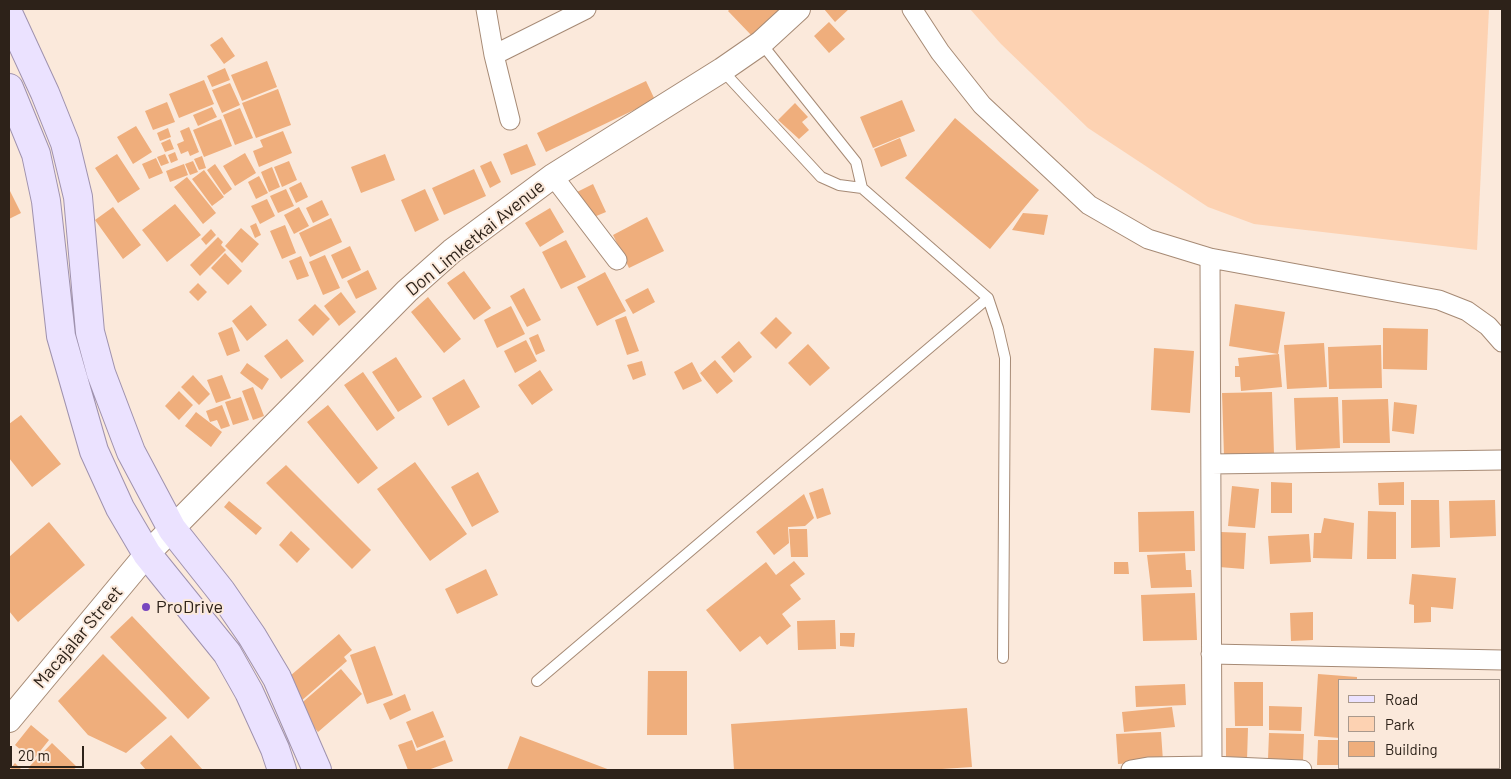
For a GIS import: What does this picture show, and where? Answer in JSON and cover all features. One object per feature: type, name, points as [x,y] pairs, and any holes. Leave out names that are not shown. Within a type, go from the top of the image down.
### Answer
[{"type":"main road","points":[[9,15],[45,93],[65,143],[78,198],[90,332],[101,373],[131,452],[172,529],[221,591],[252,636],[276,678],[317,770]]},
{"type":"main road","points":[[9,88],[36,154],[46,201],[61,336],[94,451],[120,508],[147,554],[227,653],[249,692],[276,749],[282,770]]},
{"type":"street","points":[[486,9],[494,56],[510,120]]},
{"type":"street","points":[[494,56],[586,9]]},
{"type":"street","name":"Don Limketkai Avenue","points":[[147,554],[407,291],[452,251],[553,176],[722,70],[761,43],[798,9]]},
{"type":"street","points":[[912,9],[940,52],[982,105],[1089,205],[1148,239],[1210,258],[1439,300],[1466,311],[1488,326],[1502,342]]},
{"type":"street","points":[[553,176],[617,260]]},
{"type":"street","points":[[1210,258],[1212,766]]},
{"type":"street","points":[[1211,464],[1502,460]]},
{"type":"street","name":"Macajalar Street","points":[[9,720],[147,554]]},
{"type":"street","points":[[1211,654],[1502,660]]},
{"type":"street","points":[[1131,770],[1148,767],[1212,766],[1302,770]]},
{"type":"lane","points":[[761,43],[856,162],[862,188]]},
{"type":"lane","points":[[722,70],[821,177],[839,185],[862,188],[988,298],[1005,358],[1003,658]]},
{"type":"lane","points":[[537,681],[988,298]]},
{"type":"green space","points":[[970,9],[1489,9],[1477,250],[1254,224],[1208,207],[1088,128],[1001,44]]},
{"type":"building","points":[[730,9],[781,9],[752,36],[728,11]]},
{"type":"building","points":[[824,9],[849,9],[835,22]]},
{"type":"building","points":[[829,22],[845,39],[829,53],[814,36]]},
{"type":"building","points":[[222,37],[235,56],[224,64],[210,45]]},
{"type":"building","points":[[267,61],[277,87],[242,101],[231,75]]},
{"type":"building","points":[[225,68],[230,80],[212,87],[207,76]]},
{"type":"building","points":[[204,80],[214,104],[179,118],[169,94]]},
{"type":"building","points":[[646,81],[655,100],[546,152],[537,133]]},
{"type":"building","points":[[230,83],[240,105],[222,113],[212,90]]},
{"type":"building","points":[[278,89],[291,125],[256,138],[242,103]]},
{"type":"building","points":[[902,100],[915,131],[873,148],[860,117]]},
{"type":"building","points":[[167,102],[175,122],[153,130],[145,111]]},
{"type":"building","points":[[795,103],[808,117],[802,122],[809,130],[799,139],[778,120]]},
{"type":"building","points":[[212,107],[217,117],[198,126],[193,115]]},
{"type":"building","points":[[240,108],[253,138],[235,145],[223,115]]},
{"type":"building","points":[[955,118],[1039,190],[990,249],[905,178]]},
{"type":"building","points":[[221,119],[232,146],[204,157],[193,130]]},
{"type":"building","points":[[136,126],[152,152],[133,164],[117,137]]},
{"type":"building","points":[[189,127],[199,152],[190,156],[188,151],[181,154],[177,144],[184,141],[180,131]]},
{"type":"building","points":[[168,128],[171,137],[160,141],[157,133]]},
{"type":"building","points":[[283,131],[292,153],[259,167],[253,151],[263,147],[260,140]]},
{"type":"building","points":[[900,138],[907,156],[881,167],[874,149]]},
{"type":"building","points":[[170,139],[174,149],[165,152],[161,143]]},
{"type":"building","points":[[527,144],[536,165],[511,175],[503,154]]},
{"type":"building","points":[[175,152],[178,160],[171,163],[168,155]]},
{"type":"building","points":[[245,153],[256,173],[235,186],[223,166]]},
{"type":"building","points":[[117,154],[140,189],[118,203],[95,168]]},
{"type":"building","points":[[165,154],[169,163],[161,166],[157,157]]},
{"type":"building","points":[[385,154],[395,180],[361,193],[351,167]]},
{"type":"building","points":[[202,156],[206,168],[199,170],[194,159]]},
{"type":"building","points":[[156,158],[163,173],[149,179],[142,164]]},
{"type":"building","points":[[193,161],[198,172],[190,175],[185,164]]},
{"type":"building","points":[[289,161],[297,180],[282,187],[274,167]]},
{"type":"building","points":[[491,161],[501,182],[490,188],[480,166]]},
{"type":"building","points":[[184,164],[188,175],[170,182],[166,171]]},
{"type":"building","points":[[215,164],[232,189],[224,195],[207,170]]},
{"type":"building","points":[[272,167],[280,187],[269,192],[261,172]]},
{"type":"building","points":[[474,169],[486,196],[444,215],[432,188]]},
{"type":"building","points":[[204,170],[224,197],[212,206],[192,179]]},
{"type":"building","points":[[259,176],[268,193],[256,199],[248,182]]},
{"type":"building","points":[[187,177],[216,213],[203,224],[174,187]]},
{"type":"building","points":[[301,182],[308,197],[296,203],[289,188]]},
{"type":"building","points":[[593,184],[606,212],[589,219],[573,194]]},
{"type":"building","points":[[9,189],[21,213],[9,219]]},
{"type":"building","points":[[286,189],[294,206],[278,213],[270,196]]},
{"type":"building","points":[[425,189],[439,220],[415,232],[401,200]]},
{"type":"building","points":[[267,199],[275,216],[260,224],[251,206]]},
{"type":"building","points":[[322,200],[329,215],[313,223],[306,208]]},
{"type":"building","points":[[175,204],[201,235],[167,262],[142,230]]},
{"type":"building","points":[[113,207],[141,245],[123,259],[95,220]]},
{"type":"building","points":[[299,207],[309,226],[294,234],[284,215]]},
{"type":"building","points":[[550,208],[564,232],[540,247],[525,223]]},
{"type":"building","points":[[1023,213],[1048,215],[1044,235],[1012,230]]},
{"type":"building","points":[[647,217],[664,251],[629,268],[613,235]]},
{"type":"building","points":[[331,218],[342,242],[310,257],[299,233]]},
{"type":"building","points":[[256,223],[261,235],[255,238],[250,226]]},
{"type":"building","points":[[285,225],[296,253],[282,259],[270,231]]},
{"type":"building","points":[[241,228],[259,244],[242,263],[225,246]]},
{"type":"building","points":[[211,229],[216,235],[206,245],[201,239]]},
{"type":"building","points":[[218,237],[223,242],[221,245],[226,250],[200,276],[190,265]]},
{"type":"building","points":[[566,240],[586,277],[561,289],[542,252]]},
{"type":"building","points":[[350,246],[361,270],[342,279],[331,255]]},
{"type":"building","points":[[225,253],[242,271],[228,285],[211,268]]},
{"type":"building","points":[[325,255],[340,288],[323,295],[309,262]]},
{"type":"building","points":[[301,256],[309,276],[297,280],[289,261]]},
{"type":"building","points":[[368,270],[377,289],[356,299],[347,281]]},
{"type":"building","points":[[464,271],[491,308],[474,320],[447,283]]},
{"type":"building","points":[[605,272],[626,311],[597,326],[577,287]]},
{"type":"building","points":[[198,283],[207,292],[198,301],[189,292]]},
{"type":"building","points":[[524,288],[541,320],[527,327],[510,296]]},
{"type":"building","points":[[648,288],[655,302],[633,314],[625,300]]},
{"type":"building","points":[[341,292],[356,312],[339,326],[324,306]]},
{"type":"building","points":[[428,297],[461,339],[444,353],[411,312]]},
{"type":"building","points":[[315,304],[330,319],[313,336],[298,320]]},
{"type":"building","points":[[1235,304],[1285,312],[1278,354],[1229,346]]},
{"type":"building","points":[[251,305],[267,325],[247,341],[232,321]]},
{"type":"building","points":[[511,306],[525,334],[497,348],[484,320]]},
{"type":"building","points":[[626,316],[639,351],[627,355],[615,320]]},
{"type":"building","points":[[776,317],[792,333],[776,349],[760,333]]},
{"type":"building","points":[[232,327],[240,351],[227,356],[218,333]]},
{"type":"building","points":[[1383,328],[1428,329],[1427,370],[1383,369]]},
{"type":"building","points":[[538,334],[545,351],[536,355],[529,338]]},
{"type":"building","points":[[287,339],[304,361],[281,379],[264,356]]},
{"type":"building","points":[[526,340],[537,361],[515,373],[504,351]]},
{"type":"building","points":[[739,341],[752,357],[734,373],[721,357]]},
{"type":"building","points":[[1324,343],[1327,387],[1287,389],[1284,345]]},
{"type":"building","points":[[808,344],[830,368],[810,386],[788,363]]},
{"type":"building","points":[[1381,345],[1382,388],[1329,389],[1328,347]]},
{"type":"building","points":[[1154,348],[1194,351],[1190,413],[1151,410]]},
{"type":"building","points":[[1279,354],[1282,387],[1241,391],[1240,377],[1235,377],[1235,366],[1239,366],[1238,358]]},
{"type":"building","points":[[396,357],[422,397],[398,412],[372,372]]},
{"type":"building","points":[[715,360],[733,381],[717,394],[700,373]]},
{"type":"building","points":[[642,361],[646,375],[633,380],[627,365]]},
{"type":"building","points":[[692,362],[702,381],[683,390],[674,372]]},
{"type":"building","points":[[247,363],[269,379],[262,390],[240,373]]},
{"type":"building","points":[[540,370],[553,390],[532,405],[518,385]]},
{"type":"building","points":[[363,372],[395,418],[377,431],[344,385]]},
{"type":"building","points":[[193,375],[210,394],[199,405],[181,387]]},
{"type":"building","points":[[222,375],[231,398],[216,403],[207,380]]},
{"type":"building","points":[[464,379],[480,407],[448,426],[432,398]]},
{"type":"building","points":[[253,387],[264,416],[253,420],[242,391]]},
{"type":"building","points":[[179,391],[193,405],[179,420],[165,406]]},
{"type":"building","points":[[1272,392],[1274,454],[1224,456],[1222,393]]},
{"type":"building","points":[[241,397],[249,420],[233,425],[225,402]]},
{"type":"building","points":[[1338,397],[1340,448],[1296,450],[1294,398]]},
{"type":"building","points":[[1388,399],[1390,443],[1343,443],[1342,400]]},
{"type":"building","points":[[1394,402],[1417,405],[1414,434],[1392,431]]},
{"type":"building","points":[[222,405],[230,426],[221,429],[217,420],[210,422],[206,411]]},
{"type":"building","points":[[328,405],[378,468],[358,484],[307,422]]},
{"type":"building","points":[[196,412],[222,432],[211,447],[185,426]]},
{"type":"building","points":[[21,415],[61,464],[32,487],[9,458],[9,424]]},
{"type":"building","points":[[415,462],[467,534],[430,561],[377,489]]},
{"type":"building","points":[[286,465],[371,550],[352,569],[266,483]]},
{"type":"building","points":[[478,472],[499,512],[472,527],[451,487]]},
{"type":"building","points":[[1271,482],[1292,483],[1292,513],[1271,513]]},
{"type":"building","points":[[1404,482],[1404,505],[1379,505],[1378,483]]},
{"type":"building","points":[[1232,486],[1259,489],[1255,528],[1228,526]]},
{"type":"building","points":[[823,488],[831,514],[817,519],[809,493]]},
{"type":"building","points":[[804,494],[814,518],[805,526],[788,527],[789,543],[774,555],[756,532]]},
{"type":"building","points":[[1411,500],[1439,500],[1440,547],[1411,548]]},
{"type":"building","points":[[1495,500],[1496,536],[1450,538],[1449,501]]},
{"type":"building","points":[[229,501],[262,528],[256,535],[224,507]]},
{"type":"building","points":[[1194,511],[1195,551],[1139,552],[1138,512]]},
{"type":"building","points":[[1368,511],[1396,512],[1396,559],[1367,559]]},
{"type":"building","points":[[1324,518],[1354,523],[1352,559],[1313,558],[1314,533],[1321,533]]},
{"type":"building","points":[[49,522],[85,565],[18,622],[9,611],[9,557]]},
{"type":"building","points":[[789,529],[807,529],[808,557],[791,557]]},
{"type":"building","points":[[291,531],[310,549],[297,563],[279,545]]},
{"type":"building","points":[[1221,532],[1246,533],[1244,569],[1219,567]]},
{"type":"building","points":[[1309,534],[1311,562],[1270,564],[1268,536]]},
{"type":"building","points":[[1185,553],[1186,570],[1191,570],[1192,587],[1151,588],[1147,555]]},
{"type":"building","points":[[794,561],[805,574],[790,585],[801,599],[782,614],[791,626],[767,645],[760,636],[740,652],[706,610],[766,562],[776,575]]},
{"type":"building","points":[[1114,562],[1128,562],[1129,574],[1114,574]]},
{"type":"building","points":[[486,569],[498,595],[457,614],[445,589]]},
{"type":"building","points":[[1412,574],[1456,578],[1453,609],[1431,607],[1431,622],[1414,623],[1414,605],[1409,604]]},
{"type":"building","points":[[1195,593],[1197,640],[1143,641],[1141,595]]},
{"type":"building","points":[[1313,612],[1313,640],[1291,641],[1290,613]]},
{"type":"building","points":[[132,616],[210,698],[188,719],[110,637]]},
{"type":"building","points":[[835,620],[836,649],[798,650],[797,621]]},
{"type":"building","points":[[840,633],[855,633],[854,647],[840,646]]},
{"type":"building","points":[[339,634],[352,650],[344,657],[347,661],[300,702],[283,682]]},
{"type":"building","points":[[375,646],[393,695],[367,704],[350,655]]},
{"type":"building","points":[[103,654],[167,718],[126,753],[88,735],[58,701]]},
{"type":"building","points":[[341,669],[362,694],[318,732],[297,707]]},
{"type":"building","points":[[648,671],[687,671],[687,735],[647,735]]},
{"type":"building","points":[[1318,674],[1357,677],[1357,679],[1338,679],[1338,738],[1314,736]]},
{"type":"building","points":[[1234,682],[1263,682],[1263,726],[1235,726]]},
{"type":"building","points":[[1185,684],[1186,705],[1136,707],[1135,686]]},
{"type":"building","points":[[405,694],[411,710],[390,720],[383,704]]},
{"type":"building","points":[[1269,706],[1302,707],[1301,731],[1269,730]]},
{"type":"building","points":[[1172,707],[1175,727],[1124,732],[1122,712]]},
{"type":"building","points":[[967,708],[972,767],[927,770],[734,770],[731,724]]},
{"type":"building","points":[[433,711],[444,737],[417,748],[406,722]]},
{"type":"building","points":[[31,725],[49,740],[33,760],[15,745]]},
{"type":"building","points":[[1226,728],[1248,728],[1247,760],[1226,759]]},
{"type":"building","points":[[1161,732],[1163,761],[1118,764],[1116,734]]},
{"type":"building","points":[[1269,733],[1304,734],[1303,760],[1268,759]]},
{"type":"building","points":[[171,735],[203,770],[146,770],[140,763]]},
{"type":"building","points":[[520,736],[610,770],[507,770]]},
{"type":"building","points":[[412,740],[416,751],[445,740],[453,761],[428,770],[408,770],[398,745]]},
{"type":"building","points":[[1318,740],[1338,740],[1338,765],[1317,765]]},
{"type":"building","points":[[52,743],[77,767],[73,770],[31,770],[28,768]]},
{"type":"building","points":[[15,763],[22,770],[9,770]]},
{"type":"place","name":"ProDrive","points":[[146,607]]}]
